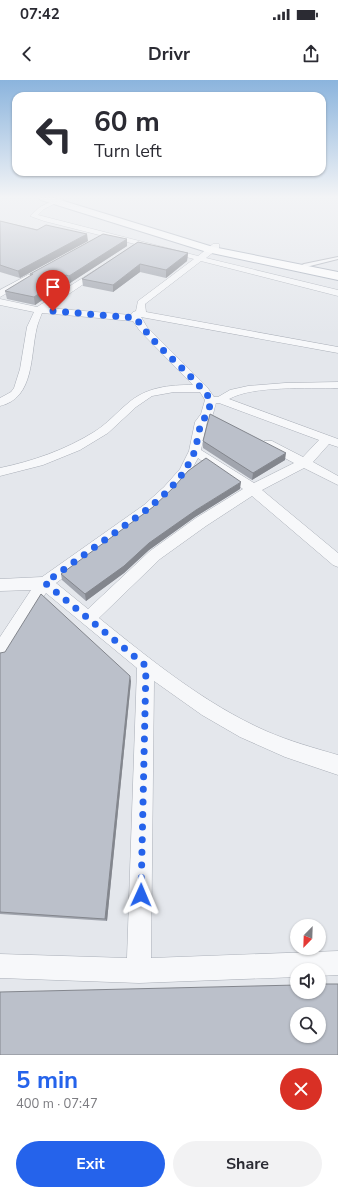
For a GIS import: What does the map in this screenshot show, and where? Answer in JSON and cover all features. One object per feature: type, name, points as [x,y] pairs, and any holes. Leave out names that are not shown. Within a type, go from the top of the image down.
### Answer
[{"type":"main road","points":[[199,244],[214,248],[302,266],[338,276]]},
{"type":"main road","points":[[302,266],[338,270]]},
{"type":"street","points":[[126,252],[138,244]]},
{"type":"street","points":[[141,244],[338,293]]},
{"type":"street","points":[[0,652],[29,604],[45,583],[149,508],[169,490],[185,471],[195,451],[201,422],[211,416],[211,396],[151,338],[138,316],[141,303],[214,248]]},
{"type":"street","points":[[0,403],[15,394],[19,388],[25,369],[32,327],[39,310],[107,265]]},
{"type":"street","points":[[0,294],[39,272]]},
{"type":"street","points":[[0,302],[39,310],[138,316],[338,350]]},
{"type":"street","points":[[211,396],[248,389],[285,386],[338,385]]},
{"type":"street","points":[[0,472],[51,458],[76,447],[100,433],[146,395],[158,390],[170,388],[211,396],[333,441]]},
{"type":"street","points":[[256,438],[338,481]]},
{"type":"street","points":[[88,619],[155,555],[201,522],[253,488],[305,463],[333,441]]},
{"type":"street","points":[[195,451],[253,488],[338,561]]},
{"type":"street","points":[[0,585],[45,583],[146,666],[235,725],[296,751],[338,765]]},
{"type":"street","points":[[139,971],[146,666]]},
{"type":"street","points":[[0,966],[139,971],[338,963]]},
{"type":"lane","points":[[302,266],[338,258]]},
{"type":"building","points":[[0,244],[69,244],[18,271],[0,265]]},
{"type":"building","points":[[86,244],[120,244],[69,276],[66,275],[34,297],[5,291],[33,274],[30,274]]},
{"type":"building","points":[[136,244],[145,244],[188,253],[166,270],[140,264],[113,285],[82,279]]},
{"type":"building","points":[[210,414],[286,453],[253,473],[203,441]]},
{"type":"building","points":[[206,458],[241,482],[196,510],[149,543],[124,566],[85,594],[61,574],[153,507],[188,471]]},
{"type":"building","points":[[41,594],[130,676],[105,919],[0,912],[0,653],[5,652]]},
{"type":"building","points":[[326,984],[338,984],[338,1055],[0,1055],[0,992],[290,985],[290,999],[326,999]]},
{"type":"route","points":[[53,311],[136,318],[151,338],[204,389],[211,400],[208,414],[201,422],[195,451],[185,471],[169,490],[149,508],[45,583],[146,666],[141,895]]}]
